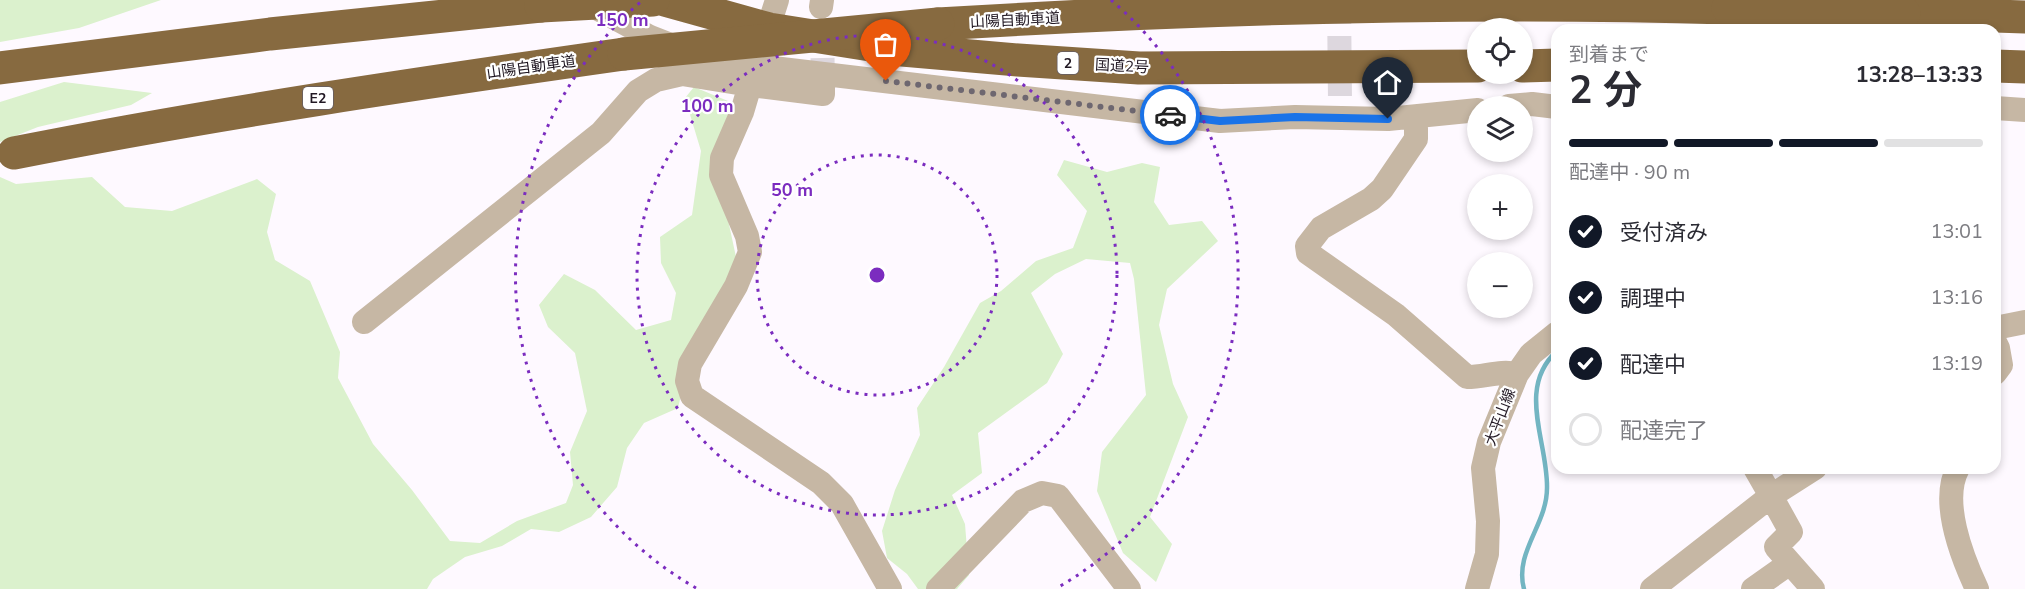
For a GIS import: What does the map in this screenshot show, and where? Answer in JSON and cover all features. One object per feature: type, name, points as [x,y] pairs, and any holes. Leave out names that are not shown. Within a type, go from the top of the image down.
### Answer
[{"type":"highway","points":[[0,68],[270,34],[541,6],[653,0]]},
{"type":"highway","name":"国道2号","points":[[665,0],[773,15],[902,50],[1139,68],[1467,66]]},
{"type":"highway","name":"山陽自動車道","points":[[14,153],[311,99],[624,54],[938,24],[1286,8],[1620,4],[2025,17]]},
{"type":"highway","points":[[1533,66],[1551,65]]},
{"type":"highway","points":[[2001,66],[2025,67]]},
{"type":"street","points":[[582,0],[650,37],[709,60],[823,94],[823,89]]},
{"type":"street","points":[[773,15],[742,112],[722,158],[721,175],[747,236],[750,252],[736,286],[690,364],[687,381],[692,396],[821,483],[842,504],[890,589]]},
{"type":"street","points":[[364,322],[601,133],[638,91],[656,80],[682,74],[754,75],[1220,121],[1295,117],[1340,109],[1388,119],[1467,111]]},
{"type":"street","points":[[1533,104],[1551,106]]},
{"type":"street","points":[[2001,108],[2025,110]]},
{"type":"street","points":[[1416,117],[1416,139],[1382,189],[1371,199],[1321,228],[1307,246],[1308,253],[1396,315],[1467,377],[1482,377],[1506,371],[1517,374]]},
{"type":"street","points":[[2001,327],[2025,322]]},
{"type":"street","name":"大平山線","points":[[1477,589],[1487,554],[1488,521],[1483,468],[1489,442],[1517,374],[1531,354],[1551,338]]},
{"type":"street","points":[[1758,474],[1791,532],[1776,547],[1813,589]]},
{"type":"street","points":[[1652,589],[1771,496],[1806,474]]},
{"type":"street","points":[[1955,474],[1950,496],[1965,564],[1977,589]]},
{"type":"street","points":[[938,589],[1023,501],[1042,493],[1058,496],[1129,589]]},
{"type":"street","points":[[1753,589],[1790,564]]},
{"type":"green space","points":[[0,0],[161,0],[79,28],[0,42]]},
{"type":"green space","points":[[64,82],[152,93],[131,105],[38,127],[0,142],[0,102]]},
{"type":"green space","points":[[694,87],[728,101],[727,215],[736,257],[683,386],[678,408],[644,423],[627,448],[617,487],[591,517],[559,532],[531,529],[502,546],[465,557],[433,579],[427,589],[0,589],[0,177],[16,184],[92,177],[125,207],[172,211],[257,179],[276,194],[267,232],[275,260],[310,281],[340,352],[338,378],[373,444],[412,490],[450,541],[480,543],[517,521],[566,503],[573,485],[570,452],[587,411],[575,353],[548,327],[539,305],[564,274],[595,290],[636,330],[671,320],[676,293],[661,263],[660,237],[692,215],[701,151],[685,98]]},
{"type":"green space","points":[[1064,160],[1107,172],[1142,163],[1160,167],[1154,202],[1169,225],[1202,221],[1218,241],[1167,289],[1159,325],[1173,384],[1188,417],[1150,517],[1172,544],[1156,582],[1123,553],[1097,491],[1102,452],[1146,395],[1134,279],[1130,263],[1086,259],[1055,274],[1031,293],[1063,354],[1047,383],[978,433],[982,473],[952,495],[965,524],[969,575],[957,589],[918,589],[907,574],[887,558],[882,531],[895,490],[920,435],[917,408],[944,367],[980,303],[1001,291],[1036,261],[1073,248],[1087,211],[1057,175]]},
{"type":"waterway","points":[[1524,589],[1523,563],[1546,501],[1546,470],[1536,398],[1538,382],[1551,358]]},
{"type":"tunnel","points":[[1339,0],[1340,101]]},
{"type":"tunnel","points":[[822,22],[823,89]]},
{"type":"way so far","points":[[886,81],[1170,115]]},
{"type":"route","points":[[1170,115],[1220,121],[1295,117],[1388,119]]}]
